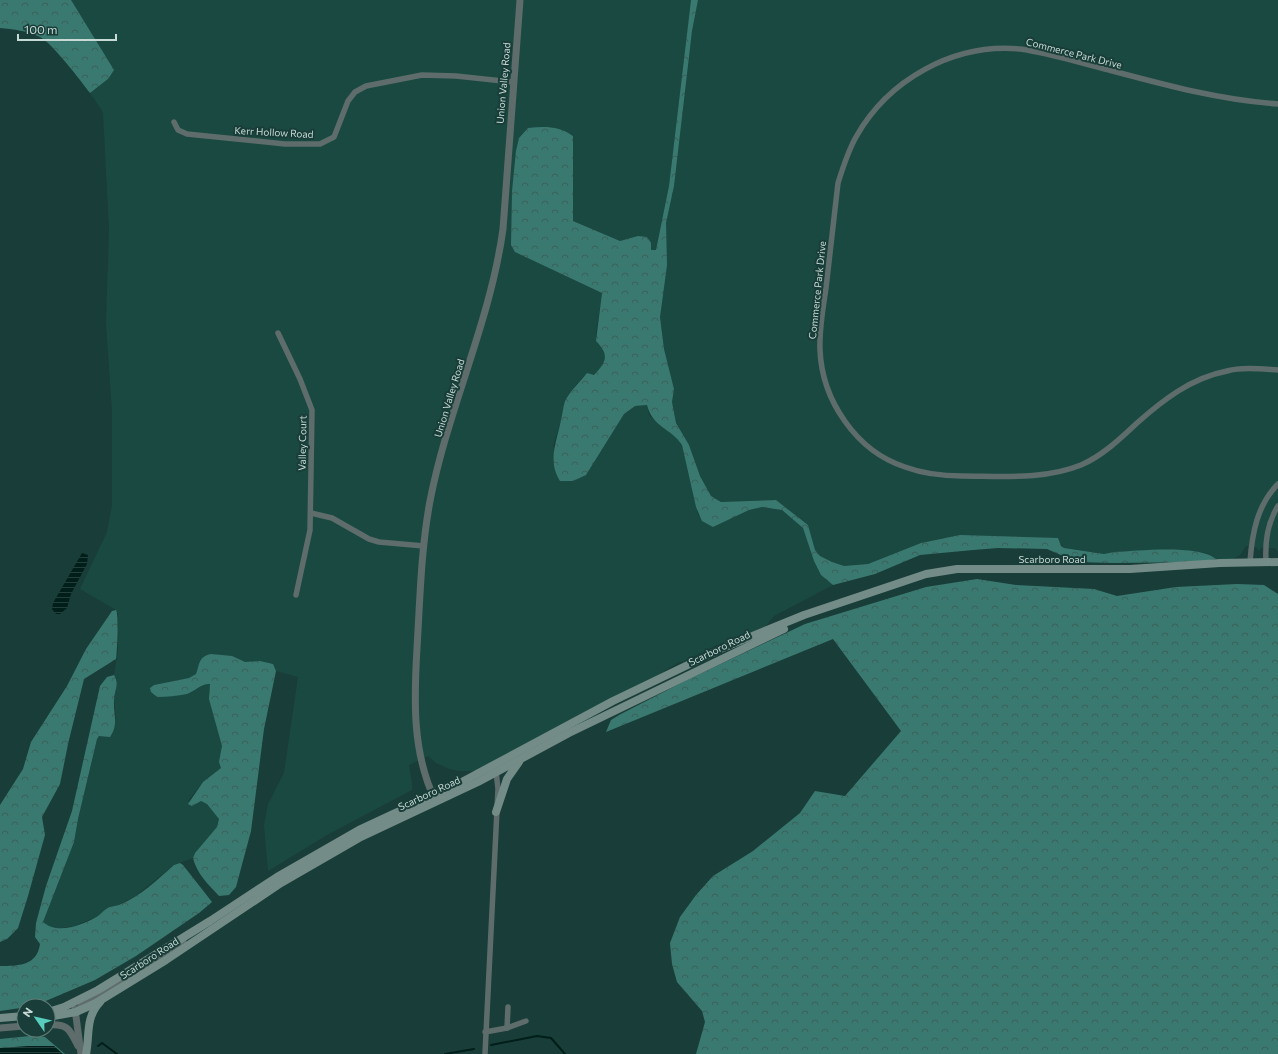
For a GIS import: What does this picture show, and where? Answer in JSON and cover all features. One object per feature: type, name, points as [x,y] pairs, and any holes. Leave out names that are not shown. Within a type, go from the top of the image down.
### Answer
[{"type":"main road","name":"Scarboro Road","points":[[56,1016],[76,1012],[104,998],[316,862],[434,798],[495,768],[613,701],[723,648],[804,616],[926,574],[957,569],[1130,570],[1250,562],[1278,562]]},
{"type":"main road","name":"Scarboro Road","points":[[495,768],[521,759],[568,733],[692,672],[832,607]]},
{"type":"main road","points":[[496,812],[507,779],[521,759]]},
{"type":"main road","name":"Scarboro Road","points":[[56,1009],[75,1003],[210,921],[319,852],[359,830],[434,798]]},
{"type":"main road","points":[[83,1053],[89,1020],[92,1012],[104,998]]},
{"type":"main road","points":[[0,1018],[16,1017]]},
{"type":"main road","points":[[0,1023],[16,1022]]},
{"type":"street","name":"Union Valley Road","points":[[434,798],[417,741],[415,721],[416,673],[424,546],[430,500],[440,462],[496,275],[503,229],[520,0]]},
{"type":"street","name":"Commerce Park Drive","points":[[1278,104],[1241,101],[1174,88],[1042,53],[1019,49],[990,50],[961,54],[916,73],[885,97],[856,138],[846,160],[838,182],[820,337],[822,364],[827,388],[838,411],[853,432],[876,452],[889,460],[903,467],[940,476],[1033,476],[1058,473],[1082,464],[1108,448],[1163,399],[1206,377],[1227,370],[1278,370]]},
{"type":"street","name":"Kerr Hollow Road","points":[[174,122],[178,130],[187,134],[266,143],[320,144],[334,138],[348,101],[355,92],[366,86],[422,75],[456,76],[513,82]]},
{"type":"street","name":"Valley Court","points":[[278,333],[300,379],[312,410],[310,530],[296,595]]},
{"type":"street","points":[[1250,562],[1255,524],[1267,498],[1278,484]]},
{"type":"street","points":[[1266,562],[1268,531],[1278,506]]},
{"type":"street","points":[[311,513],[332,518],[369,539],[379,542],[424,546]]},
{"type":"street","points":[[485,1054],[498,789],[495,768]]},
{"type":"street","points":[[76,1012],[82,1005],[169,952],[210,921]]},
{"type":"street","points":[[75,1003],[83,1053]]},
{"type":"street","points":[[507,1028],[508,1007]]},
{"type":"street","points":[[485,1032],[507,1028],[526,1021]]},
{"type":"street","points":[[56,1024],[60,1024],[69,1029],[83,1053]]},
{"type":"street","points":[[0,1028],[16,1027]]},
{"type":"shaded area","points":[[71,0],[691,0],[669,186],[656,250],[651,251],[638,236],[620,241],[573,221],[573,135],[552,127],[540,127],[528,128],[519,138],[512,191],[511,245],[516,252],[602,293],[596,341],[604,349],[605,356],[603,366],[594,376],[587,373],[565,400],[561,421],[553,446],[555,453],[553,462],[586,475],[624,414],[635,406],[647,405],[649,415],[679,440],[682,445],[698,515],[713,527],[749,510],[762,507],[782,510],[803,528],[814,561],[821,575],[833,585],[774,616],[765,627],[719,644],[682,662],[679,662],[661,674],[477,771],[459,771],[450,769],[436,763],[428,756],[409,765],[412,790],[327,835],[268,871],[264,825],[268,804],[284,773],[298,677],[276,671],[273,664],[260,661],[198,668],[196,674],[189,678],[154,685],[151,692],[157,697],[189,693],[206,684],[211,684],[209,691],[222,746],[221,768],[203,782],[188,801],[198,803],[201,801],[207,804],[219,819],[217,827],[195,853],[193,858],[174,865],[134,897],[119,905],[110,907],[98,916],[74,926],[55,929],[48,927],[43,922],[74,842],[97,739],[116,718],[114,700],[117,679],[114,675],[118,649],[118,614],[116,610],[80,589],[107,532],[112,505],[112,411],[106,323],[109,229],[103,112],[90,93],[108,79]]},
{"type":"shaded area","points":[[698,0],[1278,0],[1278,552],[1275,548],[1261,548],[1259,551],[1256,547],[1246,546],[1240,555],[1233,559],[1216,559],[1206,553],[1182,550],[1114,552],[1104,554],[1064,548],[1059,542],[944,538],[921,543],[868,564],[844,566],[820,556],[815,550],[808,525],[776,500],[721,502],[711,496],[700,476],[689,445],[676,423],[672,402],[674,389],[664,349],[660,317],[666,223],[674,186],[692,31]]},
{"type":"green space","points":[[0,0],[71,0],[114,70],[108,79],[90,93],[52,47],[40,37],[25,32],[0,28]]},
{"type":"green space","points":[[691,0],[698,0],[692,31],[674,186],[666,223],[667,265],[660,317],[664,349],[674,389],[672,402],[676,423],[689,445],[700,476],[711,496],[721,502],[776,500],[808,525],[815,550],[820,556],[844,566],[868,564],[921,543],[960,535],[1058,538],[1061,546],[1064,548],[1104,554],[1114,552],[1182,550],[1196,551],[1207,554],[1216,559],[1199,562],[1077,562],[1047,549],[998,548],[920,555],[875,574],[833,585],[821,575],[814,561],[803,528],[782,510],[762,507],[749,510],[713,527],[702,521],[696,507],[682,445],[678,439],[653,419],[647,405],[635,406],[624,414],[586,475],[573,481],[560,481],[554,466],[554,451],[565,401],[587,373],[594,375],[604,362],[605,358],[603,350],[596,341],[602,293],[515,252],[511,245],[512,191],[516,151],[519,138],[528,128],[540,127],[563,130],[573,136],[573,221],[620,241],[638,236],[647,237],[651,243],[651,250],[656,250],[669,186]]},
{"type":"green space","points":[[977,579],[1016,585],[1094,589],[1117,596],[1176,587],[1237,584],[1264,585],[1278,594],[1278,1054],[696,1054],[705,1022],[702,1011],[677,982],[672,964],[670,943],[680,917],[696,895],[713,876],[753,851],[800,813],[815,791],[845,796],[901,731],[833,639],[606,732],[611,720],[685,681],[805,624],[926,587]]},
{"type":"green space","points":[[116,610],[118,625],[116,659],[84,679],[60,784],[42,817],[45,835],[18,928],[7,939],[0,942],[0,805],[23,769],[31,742],[67,686],[86,649],[112,611]]},
{"type":"green space","points":[[211,654],[232,656],[245,662],[260,661],[273,664],[276,671],[264,729],[251,831],[236,887],[229,895],[219,896],[200,874],[193,858],[195,853],[217,827],[219,819],[207,804],[201,801],[192,806],[188,804],[203,782],[221,768],[219,762],[222,746],[209,699],[210,684],[201,686],[187,694],[168,697],[157,697],[151,692],[150,688],[154,685],[189,678],[196,674],[202,659]]},
{"type":"green space","points":[[114,675],[117,681],[114,697],[115,723],[113,732],[110,737],[99,736],[97,739],[74,842],[43,922],[55,928],[70,927],[85,923],[98,916],[108,908],[127,902],[148,887],[174,865],[180,863],[212,902],[199,913],[136,956],[95,980],[53,998],[16,998],[16,1009],[0,1011],[0,966],[13,966],[26,963],[35,957],[38,951],[40,944],[35,937],[36,923],[46,886],[72,811],[100,686],[107,677]]},
{"type":"green space","points":[[16,1037],[46,1038],[65,1054],[0,1054],[0,1039]]},
{"type":"water","points":[[82,553],[88,555],[87,564],[71,594],[67,608],[60,614],[56,614],[52,609],[53,603]]},
{"type":"water","points":[[54,1046],[63,1054],[0,1054],[0,1048]]},
{"type":"waterway","points":[[491,1045],[537,1036],[551,1038],[565,1054]]},
{"type":"waterway","points":[[98,1046],[102,1043],[117,1054]]},
{"type":"waterway","points":[[445,1054],[474,1049]]}]
